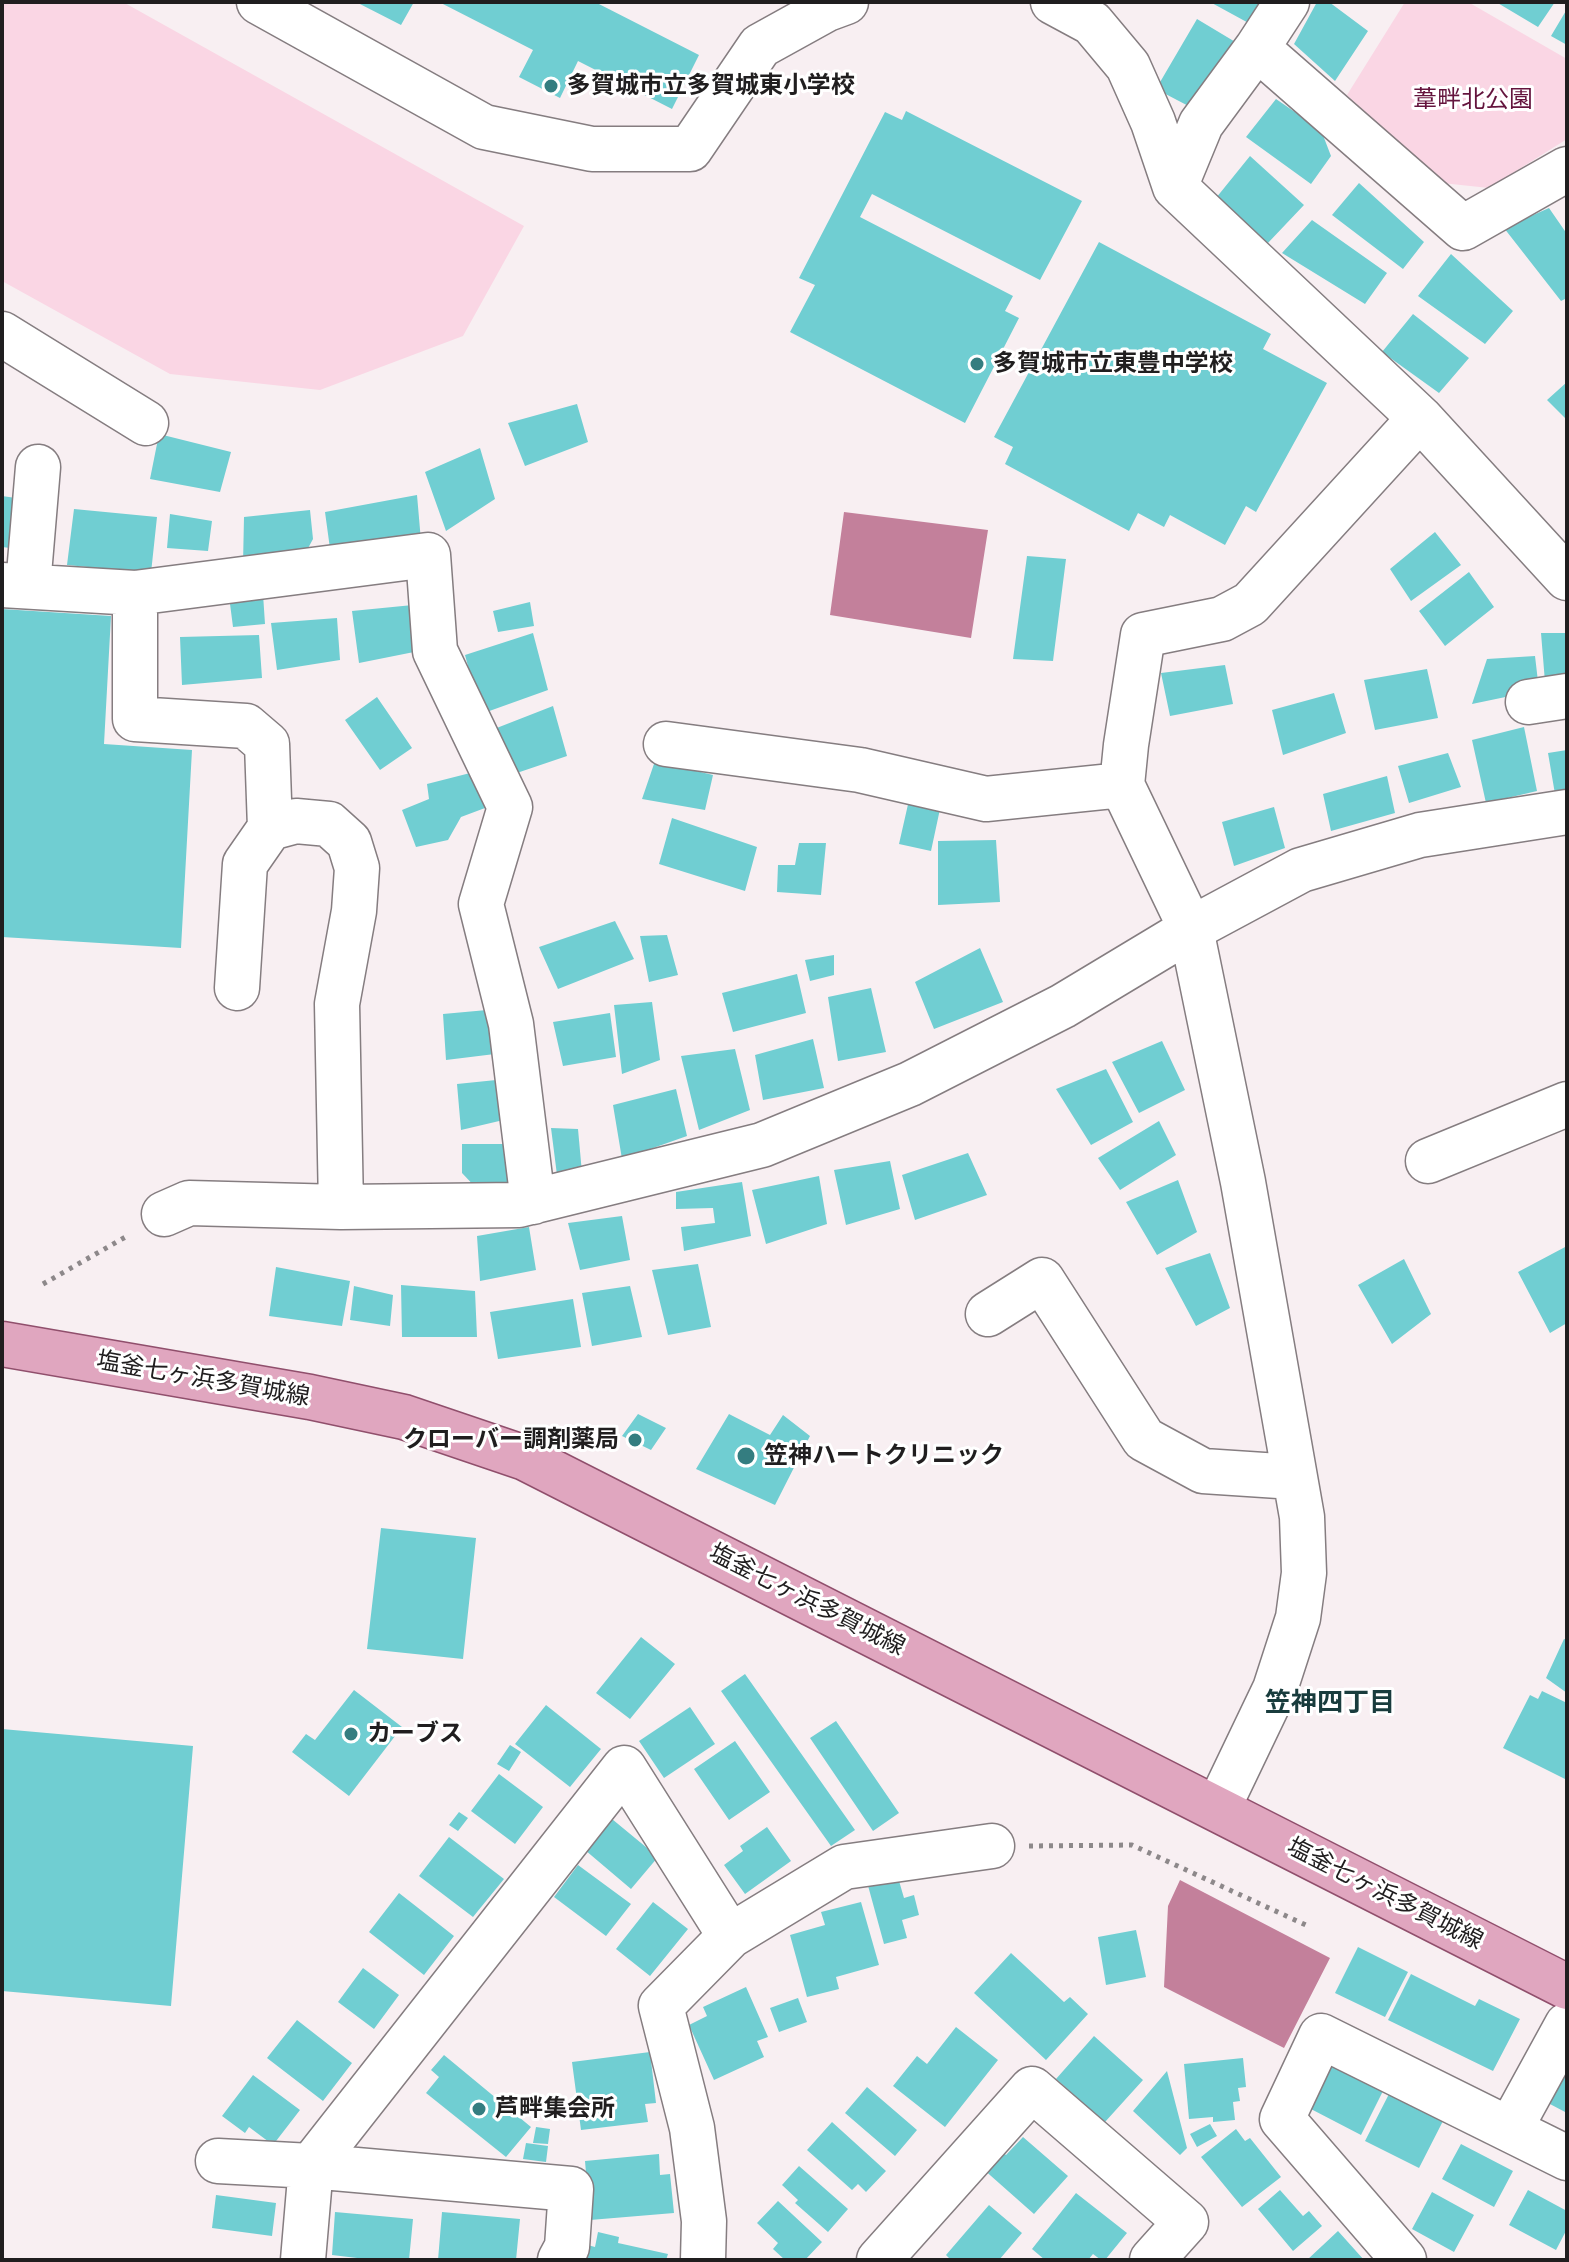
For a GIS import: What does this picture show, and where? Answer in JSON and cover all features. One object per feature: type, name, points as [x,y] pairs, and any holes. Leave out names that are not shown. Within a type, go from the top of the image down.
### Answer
[{"type":"main road","name":"塩釜七ヶ浜多賀城線","points":[[2,1344],[326,1400],[404,1417],[525,1458],[1567,1987]]},
{"type":"street","points":[[259,2],[484,127],[592,149],[690,149],[760,46],[827,9],[846,2]]},
{"type":"street","points":[[1053,2],[1092,23],[1128,66],[1153,122],[1175,187],[1420,418],[1567,578]]},
{"type":"street","points":[[1175,187],[1201,124],[1287,2]]},
{"type":"street","points":[[1257,48],[1463,228],[1567,169]]},
{"type":"street","points":[[2,334],[146,423]]},
{"type":"street","points":[[1218,1808],[1275,1689],[1298,1618],[1304,1573],[1302,1517],[1243,1182],[1191,929],[1122,785],[1143,635],[1222,619],[1250,604],[1420,418]]},
{"type":"street","points":[[38,467],[15,586],[135,593],[428,555],[435,651],[510,807],[481,904],[511,1024],[533,1202]]},
{"type":"street","points":[[135,593],[135,719],[246,726],[267,744],[270,828],[245,864],[237,988]]},
{"type":"street","points":[[666,744],[860,770],[986,799],[1122,785]]},
{"type":"street","points":[[164,1214],[189,1203],[341,1207],[519,1205],[762,1145],[910,1084],[1063,1006],[1191,929],[1301,870],[1420,835],[1567,812]]},
{"type":"street","points":[[270,828],[296,821],[329,824],[349,842],[357,868],[354,911],[337,1004],[341,1207]]},
{"type":"street","points":[[1428,1161],[1567,1104]]},
{"type":"street","points":[[988,1314],[1042,1280],[1144,1439],[1203,1471],[1294,1477]]},
{"type":"street","points":[[303,2260],[311,2166],[624,1768],[730,1936]]},
{"type":"street","points":[[703,2260],[704,2221],[692,2128],[661,2006],[730,1936],[844,1867],[992,1846]]},
{"type":"street","points":[[1510,2129],[1567,2025]]},
{"type":"street","points":[[1404,2260],[1282,2119],[1321,2036],[1567,2158]]},
{"type":"street","points":[[879,2260],[1032,2089],[1186,2222],[1152,2260]]},
{"type":"street","points":[[218,2161],[571,2189],[567,2247],[560,2260]]},
{"type":"path","points":[[43,1284],[164,1214]]},
{"type":"path","points":[[992,1846],[1132,1845],[1308,1926]]},
{"type":"green space","points":[[2,2],[123,2],[524,226],[463,336],[320,390],[170,374],[2,281]]},
{"type":"green space","name":"葦畔北公園","points":[[1405,2],[1468,2],[1567,59],[1567,139],[1489,188],[1442,183],[1347,95]]},
{"type":"shaded area","points":[[844,512],[988,530],[971,638],[830,615]]},
{"type":"shaded area","points":[[1180,1880],[1330,1958],[1284,2048],[1164,1987],[1168,1906]]},
{"type":"building","points":[[356,2],[414,2],[401,25]]},
{"type":"building","points":[[439,2],[595,2],[699,55],[672,109],[578,61],[560,98],[519,77],[533,50]]},
{"type":"building","points":[[1210,2],[1271,2],[1254,26]]},
{"type":"building","points":[[1317,2],[1329,2],[1368,31],[1335,81],[1294,44]]},
{"type":"building","points":[[1496,2],[1555,2],[1538,27]]},
{"type":"building","points":[[1567,9],[1567,45],[1551,36]]},
{"type":"building","points":[[1197,19],[1242,46],[1198,111],[1156,89]]},
{"type":"building","points":[[1276,99],[1321,130],[1331,156],[1311,184],[1246,137]]},
{"type":"building","points":[[906,111],[1082,201],[1040,280],[872,194],[860,217],[1013,296],[1005,311],[1019,318],[965,423],[790,332],[815,285],[799,278],[885,112],[902,120]]},
{"type":"building","points":[[1250,156],[1304,205],[1267,244],[1216,198]]},
{"type":"building","points":[[1359,183],[1424,242],[1403,269],[1332,215]]},
{"type":"building","points":[[1549,208],[1567,234],[1567,298],[1561,301],[1504,228]]},
{"type":"building","points":[[1312,220],[1387,273],[1365,304],[1282,253]]},
{"type":"building","points":[[1099,242],[1271,334],[1263,349],[1327,383],[1256,512],[1246,506],[1225,545],[1170,515],[1164,527],[1138,513],[1129,531],[1005,464],[1013,447],[994,437]]},
{"type":"building","points":[[1451,254],[1513,311],[1485,344],[1418,296]]},
{"type":"building","points":[[1413,314],[1469,358],[1439,393],[1382,352]]},
{"type":"building","points":[[1567,382],[1567,420],[1547,400]]},
{"type":"building","points":[[577,404],[588,442],[525,466],[508,423]]},
{"type":"building","points":[[159,434],[231,452],[220,492],[150,479]]},
{"type":"building","points":[[480,448],[495,499],[446,531],[425,472]]},
{"type":"building","points":[[417,495],[421,541],[331,556],[325,512]]},
{"type":"building","points":[[2,496],[23,499],[18,549],[2,547]]},
{"type":"building","points":[[74,509],[157,517],[151,573],[67,565]]},
{"type":"building","points":[[310,510],[313,539],[300,563],[243,564],[244,517]]},
{"type":"building","points":[[170,514],[212,521],[208,551],[167,548]]},
{"type":"building","points":[[1435,532],[1461,565],[1411,601],[1390,569]]},
{"type":"building","points":[[1027,556],[1066,559],[1053,661],[1013,659]]},
{"type":"building","points":[[1469,572],[1494,607],[1445,646],[1419,611]]},
{"type":"building","points":[[263,594],[265,624],[233,627],[229,596]]},
{"type":"building","points":[[530,602],[534,626],[498,632],[493,611]]},
{"type":"building","points":[[423,604],[424,650],[359,663],[352,611]]},
{"type":"building","points":[[2,609],[111,616],[104,744],[192,750],[181,948],[2,937]]},
{"type":"building","points":[[337,618],[340,660],[277,670],[271,623]]},
{"type":"building","points":[[533,633],[548,690],[481,714],[465,655]]},
{"type":"building","points":[[1541,633],[1567,633],[1567,680],[1545,682]]},
{"type":"building","points":[[259,635],[262,678],[182,685],[180,637]]},
{"type":"building","points":[[1535,656],[1539,690],[1472,704],[1487,659]]},
{"type":"building","points":[[1225,665],[1233,704],[1170,716],[1161,673]]},
{"type":"building","points":[[1427,669],[1438,718],[1375,730],[1364,680]]},
{"type":"building","points":[[1334,693],[1346,733],[1283,755],[1272,710]]},
{"type":"building","points":[[377,697],[412,748],[380,770],[345,720]]},
{"type":"building","points":[[553,706],[567,756],[505,777],[489,731]]},
{"type":"building","points":[[1524,727],[1537,791],[1486,803],[1472,740]]},
{"type":"building","points":[[1567,750],[1567,793],[1555,794],[1548,753]]},
{"type":"building","points":[[1448,753],[1461,787],[1409,803],[1398,766]]},
{"type":"building","points":[[655,761],[713,775],[705,810],[642,799]]},
{"type":"building","points":[[482,770],[493,805],[461,817],[448,840],[416,847],[402,810],[429,799],[427,784]]},
{"type":"building","points":[[1387,776],[1395,813],[1331,831],[1323,794]]},
{"type":"building","points":[[909,800],[940,809],[931,851],[899,844]]},
{"type":"building","points":[[1274,807],[1285,848],[1234,866],[1222,822]]},
{"type":"building","points":[[672,818],[757,847],[745,891],[659,864]]},
{"type":"building","points":[[996,840],[1000,902],[938,905],[938,841]]},
{"type":"building","points":[[799,843],[826,843],[821,895],[777,892],[778,865],[795,865]]},
{"type":"building","points":[[615,921],[634,959],[558,989],[539,947]]},
{"type":"building","points":[[667,935],[678,975],[649,982],[640,936]]},
{"type":"building","points":[[980,948],[1003,1002],[934,1029],[915,982]]},
{"type":"building","points":[[834,955],[834,975],[810,981],[805,960]]},
{"type":"building","points":[[797,974],[806,1013],[733,1032],[722,993]]},
{"type":"building","points":[[871,988],[886,1052],[838,1061],[828,997]]},
{"type":"building","points":[[652,1002],[660,1060],[622,1074],[614,1005]]},
{"type":"building","points":[[498,1009],[503,1053],[446,1060],[443,1014]]},
{"type":"building","points":[[610,1013],[616,1057],[563,1066],[553,1022]]},
{"type":"building","points":[[813,1039],[824,1088],[763,1100],[755,1055]]},
{"type":"building","points":[[1162,1041],[1185,1090],[1139,1113],[1112,1062]]},
{"type":"building","points":[[735,1049],[750,1110],[699,1130],[681,1056]]},
{"type":"building","points":[[1106,1069],[1133,1122],[1091,1145],[1056,1089]]},
{"type":"building","points":[[506,1079],[512,1118],[461,1130],[457,1084]]},
{"type":"building","points":[[676,1089],[687,1136],[622,1159],[613,1105]]},
{"type":"building","points":[[1159,1121],[1176,1155],[1120,1190],[1098,1158]]},
{"type":"building","points":[[551,1128],[578,1129],[582,1173],[557,1175]]},
{"type":"building","points":[[462,1144],[516,1144],[520,1186],[480,1192],[462,1173]]},
{"type":"building","points":[[968,1153],[987,1195],[915,1220],[902,1175]]},
{"type":"building","points":[[890,1161],[900,1209],[846,1225],[834,1170]]},
{"type":"building","points":[[819,1176],[827,1224],[766,1244],[752,1190]]},
{"type":"building","points":[[1178,1180],[1197,1232],[1157,1255],[1126,1202]]},
{"type":"building","points":[[742,1182],[751,1236],[684,1251],[681,1227],[715,1223],[713,1208],[676,1209],[676,1192]]},
{"type":"building","points":[[622,1216],[630,1260],[580,1270],[568,1223]]},
{"type":"building","points":[[529,1227],[536,1270],[480,1281],[477,1236]]},
{"type":"building","points":[[1567,1246],[1567,1323],[1550,1333],[1518,1272]]},
{"type":"building","points":[[1210,1253],[1230,1308],[1196,1326],[1165,1268]]},
{"type":"building","points":[[1404,1259],[1431,1314],[1392,1344],[1358,1285]]},
{"type":"building","points":[[698,1264],[711,1327],[668,1335],[652,1270]]},
{"type":"building","points":[[276,1267],[350,1281],[342,1326],[269,1316]]},
{"type":"building","points":[[401,1285],[475,1291],[477,1337],[402,1337]]},
{"type":"building","points":[[354,1286],[393,1295],[390,1326],[350,1320]]},
{"type":"building","points":[[630,1286],[642,1337],[592,1346],[582,1293]]},
{"type":"building","points":[[573,1299],[581,1347],[498,1359],[490,1312]]},
{"type":"building","points":[[638,1414],[666,1428],[651,1450],[622,1436]]},
{"type":"building","points":[[729,1414],[770,1435],[783,1415],[810,1436],[775,1505],[696,1469]]},
{"type":"building","points":[[381,1528],[476,1538],[463,1659],[367,1649]]},
{"type":"building","points":[[641,1637],[675,1664],[630,1719],[596,1693]]},
{"type":"building","points":[[1564,1639],[1567,1640],[1567,1693],[1546,1678]]},
{"type":"building","points":[[745,1674],[855,1830],[831,1846],[721,1691]]},
{"type":"building","points":[[354,1690],[402,1727],[349,1796],[292,1752],[306,1734],[315,1740]]},
{"type":"building","points":[[1542,1691],[1567,1703],[1567,1780],[1503,1748],[1530,1695],[1538,1699]]},
{"type":"building","points":[[546,1705],[601,1749],[570,1787],[515,1744]]},
{"type":"building","points":[[690,1707],[715,1744],[664,1778],[639,1741]]},
{"type":"building","points":[[836,1721],[899,1813],[873,1831],[810,1738]]},
{"type":"building","points":[[2,1729],[193,1746],[171,2006],[2,1991]]},
{"type":"building","points":[[735,1741],[770,1792],[729,1820],[694,1769]]},
{"type":"building","points":[[510,1745],[521,1752],[509,1771],[497,1764]]},
{"type":"building","points":[[499,1774],[543,1807],[515,1844],[471,1811]]},
{"type":"building","points":[[459,1812],[468,1818],[458,1831],[449,1825]]},
{"type":"building","points":[[612,1819],[658,1857],[631,1889],[585,1850]]},
{"type":"building","points":[[767,1827],[791,1861],[745,1894],[724,1865],[743,1851],[740,1846]]},
{"type":"building","points":[[449,1837],[504,1879],[473,1917],[419,1876]]},
{"type":"building","points":[[578,1865],[631,1904],[606,1936],[554,1897]]},
{"type":"building","points":[[897,1874],[904,1898],[914,1895],[919,1915],[902,1920],[907,1938],[884,1944],[867,1882]]},
{"type":"building","points":[[399,1893],[454,1936],[424,1975],[369,1932]]},
{"type":"building","points":[[653,1902],[688,1929],[650,1976],[616,1949]]},
{"type":"building","points":[[861,1902],[879,1965],[836,1977],[839,1989],[807,1997],[790,1935],[825,1925],[821,1912]]},
{"type":"building","points":[[1136,1930],[1146,1977],[1106,1985],[1098,1937]]},
{"type":"building","points":[[1358,1947],[1408,1972],[1385,2017],[1335,1993]]},
{"type":"building","points":[[1011,1953],[1064,2002],[1070,1997],[1088,2014],[1046,2060],[974,1993]]},
{"type":"building","points":[[363,1968],[399,1995],[374,2029],[338,2002]]},
{"type":"building","points":[[1411,1974],[1475,2006],[1479,1999],[1520,2019],[1493,2071],[1388,2020]]},
{"type":"building","points":[[746,1987],[768,2037],[757,2041],[764,2057],[714,2080],[689,2025],[707,2016],[703,2007]]},
{"type":"building","points":[[798,1998],[807,2022],[779,2032],[770,2008]]},
{"type":"building","points":[[297,2020],[352,2063],[323,2101],[267,2058]]},
{"type":"building","points":[[956,2027],[998,2060],[945,2127],[893,2086],[917,2056],[927,2064]]},
{"type":"building","points":[[1094,2036],[1143,2080],[1105,2122],[1056,2079]]},
{"type":"building","points":[[650,2052],[656,2103],[645,2104],[648,2122],[581,2130],[572,2062]]},
{"type":"building","points":[[444,2055],[531,2127],[506,2157],[426,2093],[439,2077],[431,2070]]},
{"type":"building","points":[[1243,2058],[1246,2087],[1238,2088],[1240,2101],[1233,2102],[1235,2120],[1213,2122],[1213,2117],[1189,2119],[1184,2064]]},
{"type":"building","points":[[1331,2065],[1383,2091],[1361,2135],[1309,2108]]},
{"type":"building","points":[[1567,2066],[1567,2113],[1548,2103]]},
{"type":"building","points":[[1167,2071],[1187,2148],[1180,2155],[1133,2111]]},
{"type":"building","points":[[253,2075],[300,2110],[273,2145],[249,2127],[245,2133],[222,2116]]},
{"type":"building","points":[[867,2087],[917,2130],[895,2156],[845,2113]]},
{"type":"building","points":[[1389,2094],[1443,2121],[1419,2168],[1365,2141]]},
{"type":"building","points":[[832,2122],[886,2171],[866,2192],[858,2184],[852,2190],[807,2150]]},
{"type":"building","points":[[1210,2124],[1217,2136],[1197,2147],[1190,2134]]},
{"type":"building","points":[[536,2127],[550,2129],[548,2144],[533,2143]]},
{"type":"building","points":[[1236,2129],[1245,2141],[1250,2138],[1281,2177],[1242,2207],[1201,2157]]},
{"type":"building","points":[[1023,2137],[1068,2176],[1034,2214],[982,2168],[999,2149],[1006,2155]]},
{"type":"building","points":[[526,2143],[548,2146],[546,2162],[523,2159]]},
{"type":"building","points":[[1461,2144],[1513,2171],[1494,2207],[1442,2179]]},
{"type":"building","points":[[659,2154],[660,2175],[670,2174],[674,2213],[590,2220],[585,2161]]},
{"type":"building","points":[[799,2166],[848,2209],[828,2232],[795,2203],[798,2200],[782,2185]]},
{"type":"building","points":[[1280,2190],[1303,2216],[1309,2211],[1322,2226],[1293,2251],[1258,2209]]},
{"type":"building","points":[[1528,2190],[1567,2211],[1567,2229],[1556,2250],[1509,2225]]},
{"type":"building","points":[[1432,2192],[1474,2215],[1454,2252],[1412,2229]]},
{"type":"building","points":[[1076,2193],[1127,2233],[1105,2260],[1093,2254],[1088,2260],[1045,2260],[1032,2249]]},
{"type":"building","points":[[216,2195],[276,2203],[272,2236],[212,2228]]},
{"type":"building","points":[[778,2201],[822,2242],[805,2260],[785,2260],[773,2249],[778,2243],[757,2223]]},
{"type":"building","points":[[989,2205],[1022,2233],[999,2260],[951,2260],[946,2255]]},
{"type":"building","points":[[335,2212],[413,2219],[409,2260],[332,2255]]},
{"type":"building","points":[[442,2212],[520,2219],[516,2260],[438,2260]]},
{"type":"building","points":[[1338,2231],[1364,2260],[1307,2260]]},
{"type":"building","points":[[598,2232],[619,2237],[618,2243],[668,2254],[666,2260],[580,2260],[584,2244],[595,2247]]},
{"type":"place","name":"多賀城市立多賀城東小学校","points":[[551,86]]},
{"type":"place","name":"多賀城市立東豊中学校","points":[[977,364]]},
{"type":"place","name":"クローバー調剤薬局","points":[[635,1440]]},
{"type":"place","name":"笠神ハートクリニック","points":[[746,1456]]},
{"type":"place","name":"カーブス","points":[[351,1734]]},
{"type":"place","name":"芦畔集会所","points":[[479,2109]]},
{"type":"district","name":"笠神四丁目","points":[[1330,1703]]}]
